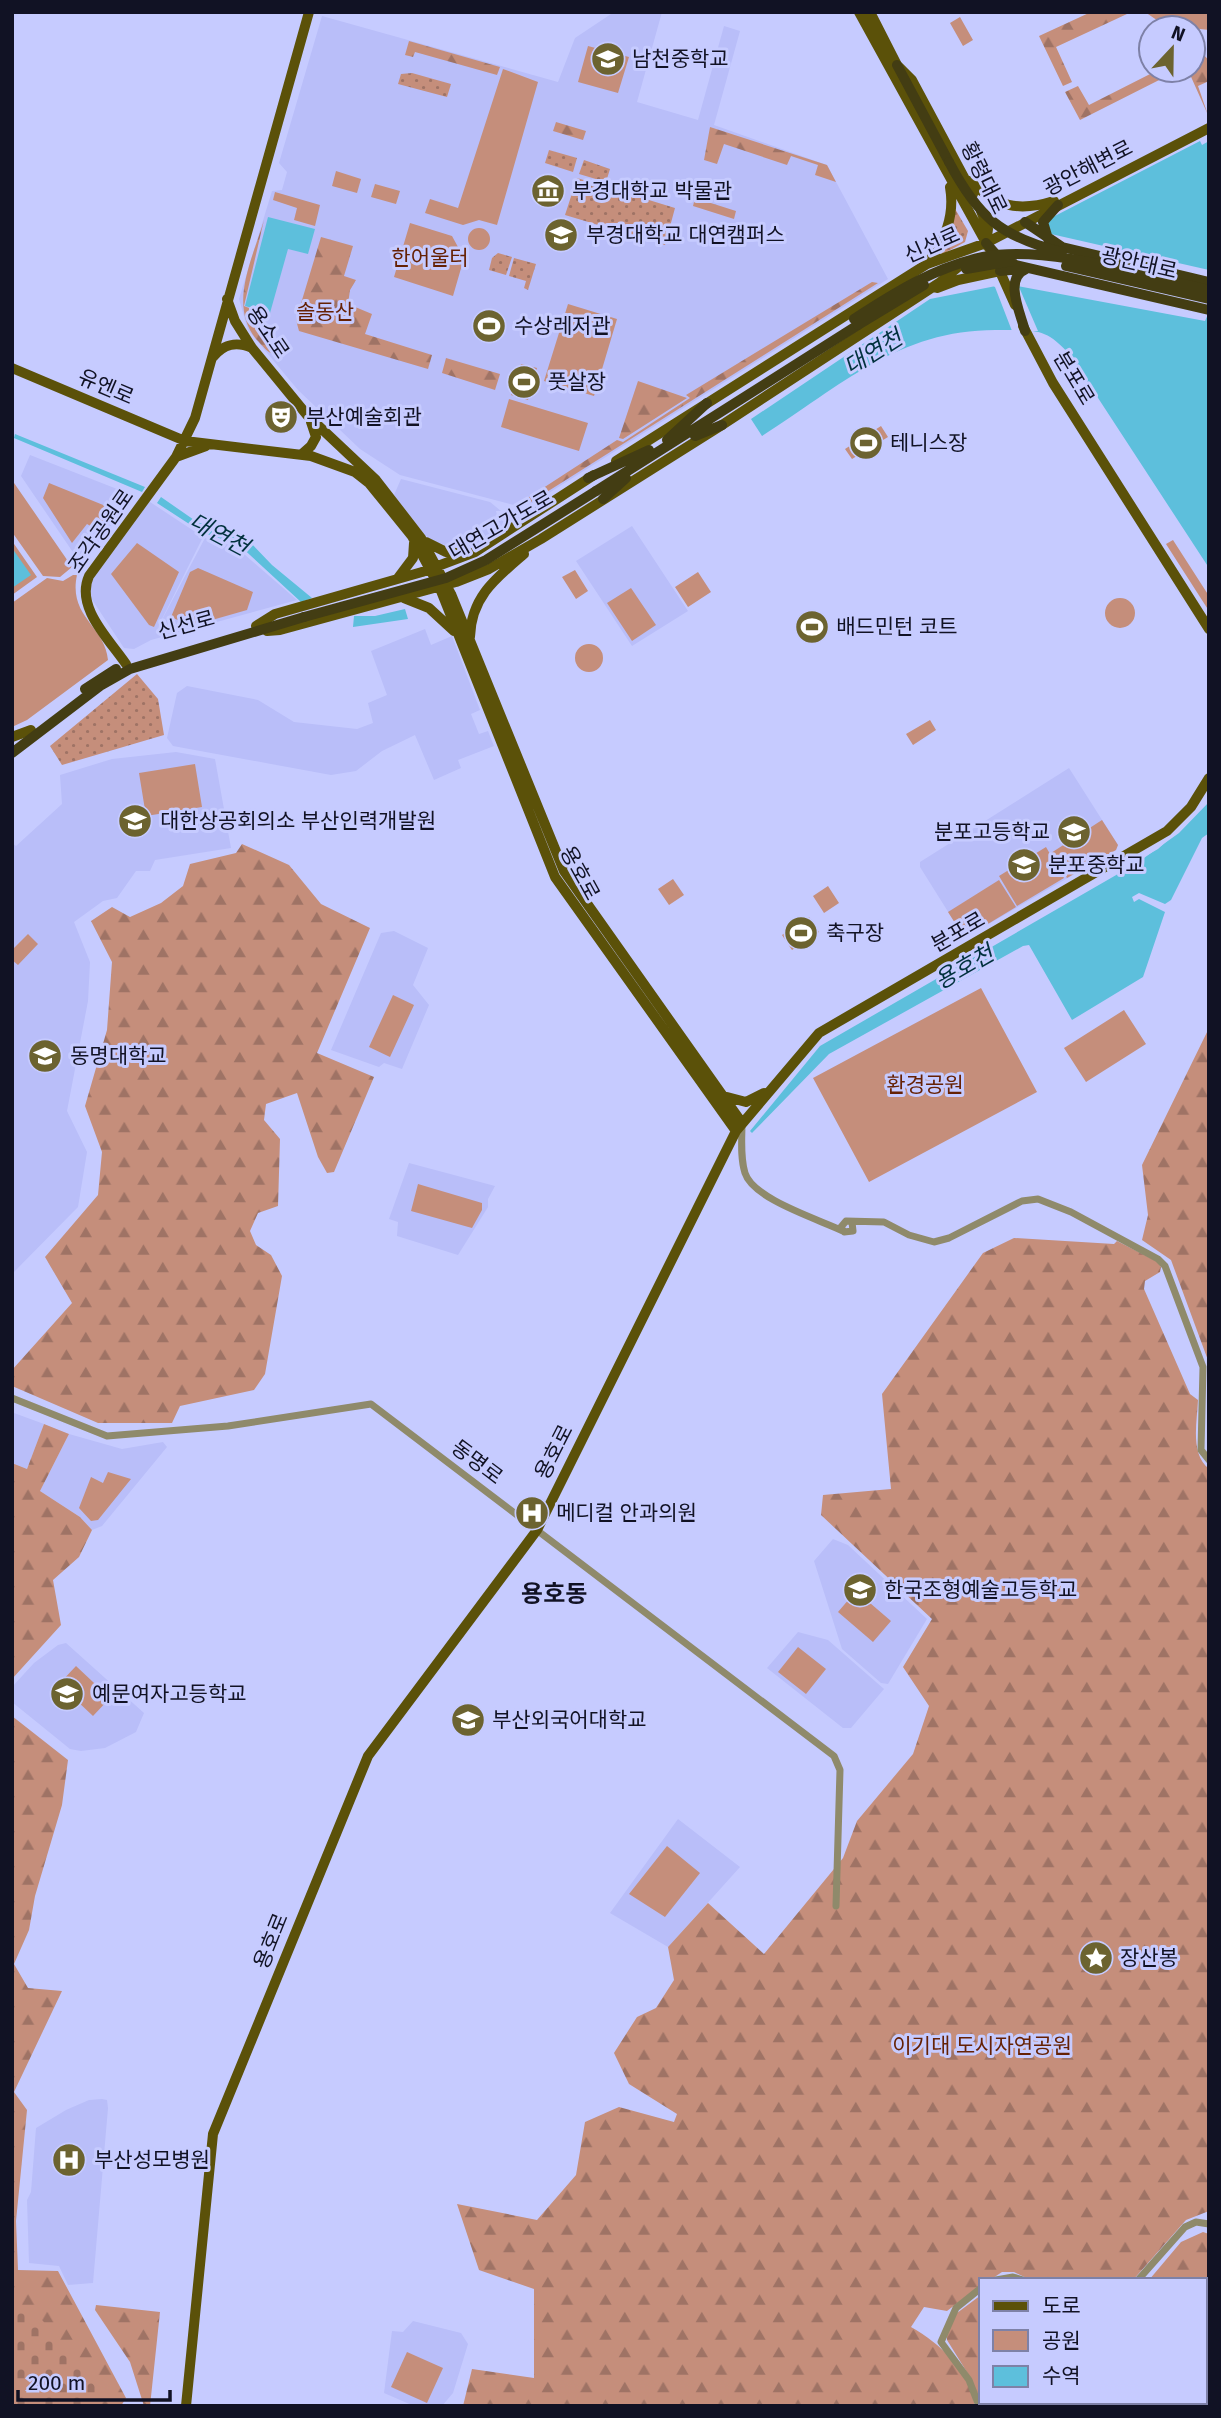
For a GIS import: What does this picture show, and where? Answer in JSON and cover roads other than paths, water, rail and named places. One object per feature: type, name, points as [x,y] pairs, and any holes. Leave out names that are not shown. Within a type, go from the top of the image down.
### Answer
[{"type":"highway","points":[[897,65],[973,203],[997,227],[1027,242],[1113,269]]},
{"type":"highway","points":[[1049,241],[1042,224],[1058,205]]},
{"type":"highway","points":[[1025,222],[1049,241],[1076,251],[1207,284]]},
{"type":"highway","points":[[986,243],[1000,258],[1031,270],[1205,309]]},
{"type":"highway","points":[[1071,277],[1083,266],[1076,251]]},
{"type":"highway","points":[[595,489],[856,322],[906,286],[973,260],[1019,255],[1062,262]]},
{"type":"highway","name":"광안대로","points":[[1062,262],[1207,284]]},
{"type":"highway","name":"광안대로","points":[[1062,262],[1209,299]]},
{"type":"highway","points":[[1000,271],[1031,270]]},
{"type":"highway","points":[[1025,331],[1010,283],[1017,274],[1031,270]]},
{"type":"highway","points":[[668,443],[707,403]]},
{"type":"highway","points":[[668,443],[722,425]]},
{"type":"highway","name":"대연고가도로","points":[[257,628],[445,572],[482,555],[643,458]]},
{"type":"highway","points":[[12,745],[130,669],[257,628]]},
{"type":"highway","name":"신선로","points":[[33,733],[98,679],[126,664],[257,628]]},
{"type":"highway","points":[[12,753],[33,733]]},
{"type":"main road","name":"용소로","points":[[309,12],[227,299],[235,321],[252,348],[307,415],[376,480],[416,537],[442,586]]},
{"type":"main road","name":"황령대로","points":[[859,12],[948,179],[986,243]]},
{"type":"main road","name":"황령대로","points":[[870,12],[897,65],[912,80],[974,196],[988,229],[986,243]]},
{"type":"main road","name":"광안해변로","points":[[986,243],[1209,128]]},
{"type":"main road","points":[[962,173],[1025,222]]},
{"type":"main road","points":[[927,264],[938,250],[949,224],[952,200],[948,179]]},
{"type":"main road","points":[[996,202],[1019,209],[1032,208],[1081,193]]},
{"type":"main road","points":[[963,203],[974,205],[974,196]]},
{"type":"main road","points":[[986,243],[1000,271],[1010,283]]},
{"type":"main road","name":"신선로","points":[[595,489],[707,403],[927,264],[986,243]]},
{"type":"main road","name":"신선로","points":[[595,489],[735,417],[917,296],[986,243]]},
{"type":"main road","points":[[917,296],[958,280],[1000,271]]},
{"type":"main road","points":[[210,444],[198,433],[195,418],[227,299]]},
{"type":"main road","name":"분포로","points":[[1025,331],[1053,383],[1209,629]]},
{"type":"main road","points":[[212,359],[226,346],[243,344],[252,348]]},
{"type":"main road","name":"유엔로","points":[[12,369],[185,441],[210,444]]},
{"type":"main road","points":[[176,457],[210,444],[302,454],[316,437],[307,415]]},
{"type":"main road","name":"조각공원로","points":[[126,664],[86,604],[83,589],[89,576],[176,457],[195,418]]},
{"type":"main road","name":"용소로","points":[[302,454],[355,472],[369,483],[416,537]]},
{"type":"main road","points":[[465,641],[472,612],[481,594],[595,489]]},
{"type":"main road","points":[[257,628],[275,614],[396,580],[475,552],[595,489]]},
{"type":"main road","points":[[396,580],[413,558],[416,537],[446,552],[475,552]]},
{"type":"main road","points":[[257,628],[280,630],[442,586],[489,569],[541,539]]},
{"type":"main road","points":[[438,614],[442,586]]},
{"type":"main road","name":"용호로","points":[[442,586],[555,877],[695,1074],[739,1127]]},
{"type":"main road","points":[[400,597],[417,601],[438,614],[465,641]]},
{"type":"main road","name":"용호로","points":[[465,641],[516,747],[564,871],[720,1091],[739,1127]]},
{"type":"main road","points":[[499,734],[503,727],[516,747]]},
{"type":"main road","points":[[12,737],[33,733]]},
{"type":"main road","points":[[12,759],[33,733]]},
{"type":"main road","points":[[514,771],[525,786],[529,781]]},
{"type":"main road","name":"분포로","points":[[739,1127],[819,1033],[1167,831],[1191,807],[1209,778]]},
{"type":"main road","points":[[695,1074],[714,1090],[736,1102],[746,1102],[768,1091]]},
{"type":"main road","name":"용호로","points":[[186,2406],[213,2134],[368,1755],[537,1530],[739,1127]]},
{"type":"street","points":[[739,1127],[745,1175],[758,1191],[824,1222],[848,1226],[863,1222],[884,1222],[909,1236],[934,1242],[949,1238],[1022,1201],[1038,1199],[1071,1212],[1158,1259],[1165,1266],[1203,1367],[1201,1450],[1209,1460]]},
{"type":"street","name":"동명로","points":[[12,1398],[107,1436],[228,1426],[371,1404],[834,1756],[840,1770],[836,1906]]},
{"type":"street","points":[[1140,2278],[1185,2227],[1196,2222],[1209,2224]]},
{"type":"street","points":[[979,2290],[956,2308],[941,2342],[969,2380],[979,2406]]},
{"type":"water","points":[[1200,141],[1202,145],[1209,141],[1209,270],[1051,234],[1048,224],[1051,218]]},
{"type":"water","points":[[268,217],[315,229],[308,254],[288,249],[270,313],[245,306]]},
{"type":"water","name":"대연천","points":[[1006,284],[1205,321],[1209,312],[1209,568],[1070,355],[1055,340],[1041,333],[1015,330],[967,332],[934,338],[875,362],[762,436],[751,419],[930,299]]},
{"type":"water","points":[[15,434],[145,487],[142,492],[14,438]]},
{"type":"water","name":"대연천","points":[[161,497],[197,522],[247,539],[272,565],[312,598],[301,602],[238,544],[203,533],[157,503]]},
{"type":"water","points":[[12,548],[31,575],[12,588]]},
{"type":"water","points":[[405,609],[408,619],[353,627],[354,616],[375,616]]},
{"type":"water","name":"용호천","points":[[1209,802],[1209,833],[1202,838],[1171,900],[1165,904],[1139,893],[1132,897],[1134,902],[1139,899],[1165,912],[1143,977],[1072,1020],[1029,945],[1023,946],[829,1054],[752,1133],[750,1131],[820,1046],[1137,863],[1179,833]]},
{"type":"place","name":"남천중학교","points":[[608,59]]},
{"type":"place","name":"부경대학교 박물관","points":[[548,191]]},
{"type":"place","name":"부경대학교 대연캠퍼스","points":[[561,235]]},
{"type":"place","name":"수상레저관","points":[[489,326]]},
{"type":"place","name":"풋살장","points":[[524,382]]},
{"type":"place","name":"부산예술회관","points":[[281,417]]},
{"type":"place","name":"테니스장","points":[[866,443]]},
{"type":"place","name":"배드민턴 코트","points":[[812,627]]},
{"type":"place","name":"대한상공회의소 부산인력개발원","points":[[135,821]]},
{"type":"place","name":"분포고등학교","points":[[1074,832]]},
{"type":"place","name":"분포중학교","points":[[1024,865]]},
{"type":"place","name":"축구장","points":[[801,933]]},
{"type":"place","name":"동명대학교","points":[[45,1056]]},
{"type":"place","name":"메디컬 안과의원","points":[[532,1513]]},
{"type":"place","name":"한국조형예술고등학교","points":[[860,1590]]},
{"type":"place","name":"예문여자고등학교","points":[[67,1694]]},
{"type":"place","name":"부산외국어대학교","points":[[468,1720]]},
{"type":"place","name":"장산봉","points":[[1096,1958]]},
{"type":"place","name":"부산성모병원","points":[[69,2160]]},
{"type":"district","name":"용호동","points":[[554,1594]]},
{"type":"park label","name":"한어울터","points":[[430,258]]},
{"type":"park label","name":"솔동산","points":[[325,312]]},
{"type":"park label","name":"환경공원","points":[[925,1085]]},
{"type":"park label","name":"이기대 도시자연공원","points":[[982,2046]]}]
